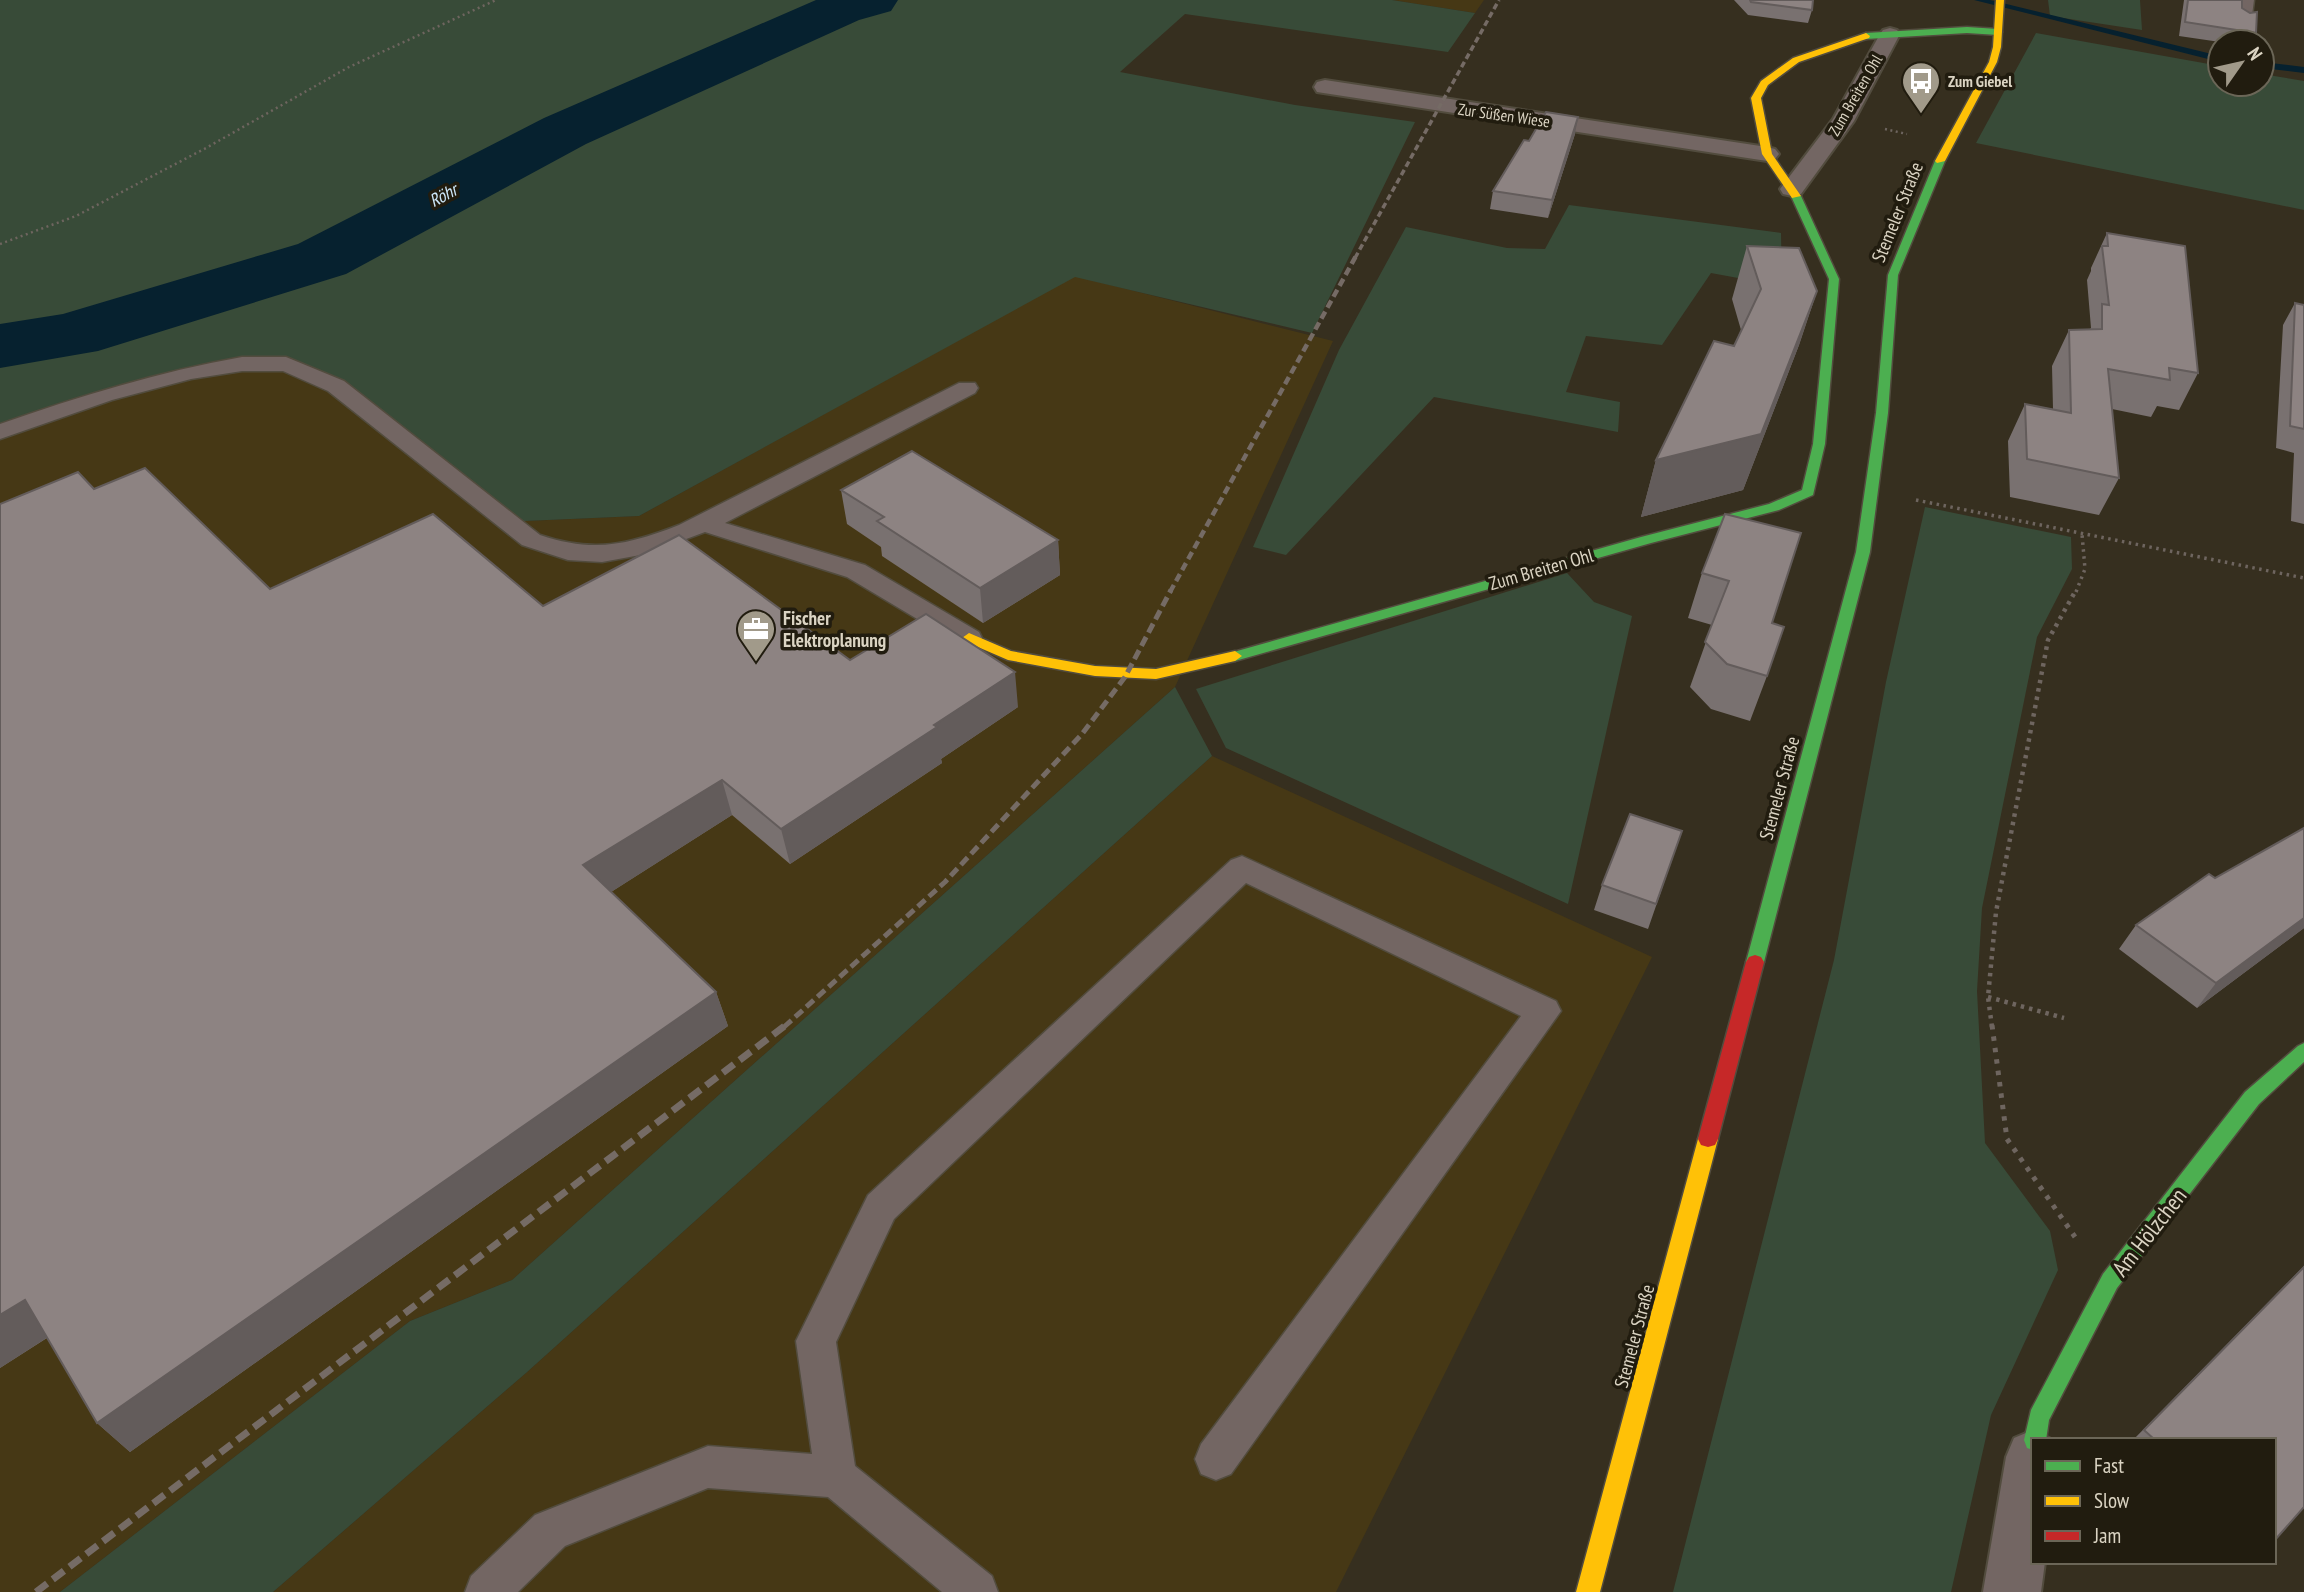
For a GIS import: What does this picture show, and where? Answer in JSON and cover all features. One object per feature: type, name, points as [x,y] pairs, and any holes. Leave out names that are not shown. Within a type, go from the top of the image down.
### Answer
[{"type":"street","name":"Stemeler Straße","points":[[1588,1592],[1863,552],[1882,413],[1894,275],[1932,175],[1962,124],[1993,62],[2000,0]]},
{"type":"street","name":"Zum Breiten Ohl","points":[[969,638],[1008,655],[1050,664],[1127,674],[1156,674],[1202,665],[1646,540],[1774,507],[1808,492],[1819,444],[1834,279],[1815,233],[1792,189],[1767,154],[1756,98],[1764,83],[1796,60],[1863,36],[1967,30],[1998,32]]},
{"type":"street","name":"Zum Breiten Ohl","points":[[1792,189],[1843,121],[1890,33]]},
{"type":"street","name":"Zur Süßen Wiese","points":[[1325,87],[1767,154]]},
{"type":"street","name":"Am Hölzchen","points":[[2035,1438],[2039,1418],[2110,1281],[2252,1098],[2304,1051]]},
{"type":"street","points":[[2012,1592],[2031,1470]]},
{"type":"lane","points":[[2245,20],[2246,0]]},
{"type":"lane","points":[[0,432],[104,395],[190,373],[242,364],[286,363],[336,386],[531,540],[569,553],[626,552],[677,536],[703,524],[967,388]]},
{"type":"lane","points":[[703,524],[856,570],[969,638]]},
{"type":"lane","points":[[836,1476],[816,1341],[881,1207],[1242,868],[1544,1011],[1216,1459]]},
{"type":"lane","points":[[486,1592],[550,1530],[708,1467],[836,1476],[976,1592]]},
{"type":"path","points":[[0,244],[76,216],[205,148],[349,67],[496,0]]},
{"type":"path","points":[[1843,121],[1949,143]]},
{"type":"path","points":[[1871,491],[2304,578]]},
{"type":"path","points":[[2082,534],[2085,569],[2071,604],[2048,640],[1996,912],[1988,997],[2007,1139],[2054,1210],[2110,1281]]},
{"type":"path","points":[[1988,997],[2064,1018]]},
{"type":"shaded area","points":[[1392,0],[1484,0],[1475,13]]},
{"type":"shaded area","points":[[1075,276],[1333,341],[1175,687],[512,1280],[410,1321],[60,1592],[0,1592],[0,435],[153,376],[315,368],[500,522],[639,516]]},
{"type":"shaded area","points":[[1212,756],[1652,957],[1336,1592],[273,1592],[526,1373]]},
{"type":"green space","points":[[0,0],[1392,0],[1475,13],[1448,52],[1185,14],[1120,72],[1295,105],[1415,122],[1312,333],[1075,277],[639,516],[500,522],[314,368],[153,376],[0,435]]},
{"type":"green space","points":[[2048,0],[2140,0],[2142,30],[2050,16]]},
{"type":"green space","points":[[2036,33],[2206,63],[2206,98],[2276,98],[2276,76],[2304,81],[2304,210],[1976,143]]},
{"type":"green space","points":[[1569,205],[1781,233],[1782,286],[1711,273],[1662,345],[1586,336],[1566,392],[1620,402],[1618,432],[1434,397],[1286,555],[1253,547],[1339,350],[1406,227],[1507,248],[1545,249]]},
{"type":"green space","points":[[1925,507],[2071,537],[2072,569],[2037,637],[1982,908],[1977,991],[1985,1143],[2050,1231],[2058,1270],[1991,1415],[1951,1592],[1673,1592],[1834,960],[1886,682]]},
{"type":"green space","points":[[1567,573],[1594,602],[1632,616],[1568,904],[1226,748],[1196,689]]},
{"type":"green space","points":[[1175,687],[1212,756],[526,1373],[273,1592],[60,1592],[410,1321],[512,1280]]},
{"type":"building","points":[[1750,0],[1813,0],[1812,10]]},
{"type":"building","points":[[2188,0],[2242,0],[2242,8],[2250,13],[2257,12],[2256,28],[2224,28],[2185,22]]},
{"type":"building","points":[[1546,112],[1578,117],[1552,200],[1493,191],[1524,140],[1529,141]]},
{"type":"building","points":[[2107,233],[2185,246],[2198,373],[2169,368],[2170,380],[2108,369],[2119,478],[2027,459],[2025,404],[2071,413],[2069,330],[2102,329],[2102,304],[2109,305],[2102,246],[2108,246]]},
{"type":"building","points":[[1747,246],[1799,248],[1817,291],[1761,434],[1656,460],[1714,341],[1734,346],[1761,289]]},
{"type":"building","points":[[2295,303],[2304,305],[2304,429],[2290,426]]},
{"type":"building","points":[[912,451],[1058,540],[980,588],[877,521],[884,517],[841,490]]},
{"type":"building","points":[[145,468],[270,589],[433,514],[543,606],[679,535],[850,660],[926,614],[1015,672],[934,725],[937,727],[781,829],[722,780],[583,865],[716,992],[97,1423],[25,1300],[0,1315],[0,504],[78,472],[94,489]]},
{"type":"building","points":[[1725,514],[1801,533],[1772,623],[1784,627],[1767,676],[1727,664],[1705,642],[1729,581],[1702,573]]},
{"type":"building","points":[[1630,814],[1682,831],[1656,904],[1602,885]]},
{"type":"building","points":[[2304,828],[2304,918],[2216,983],[2136,925],[2209,874],[2215,878]]},
{"type":"building","points":[[2304,1267],[2304,1507],[2276,1539],[2276,1438],[2153,1438],[2144,1430]]},
{"type":"waterway","name":"Röhr","points":[[0,346],[72,335],[322,259],[565,131],[840,9],[872,0]]},
{"type":"waterway","points":[[1979,0],[2206,56]]},
{"type":"waterway","points":[[2276,67],[2304,70]]},
{"type":"railway","points":[[1355,258],[1499,0]]},
{"type":"railway","points":[[1170,592],[1356,256]]},
{"type":"railway","points":[[784,1027],[945,882],[1082,734],[1125,677],[1171,590]]},
{"type":"railway","points":[[36,1592],[786,1025]]},
{"type":"traffic: fast","points":[[1866,36],[1967,30],[1998,32]]},
{"type":"traffic: fast","points":[[1755,962],[1863,552],[1882,413],[1893,275],[1940,161]]},
{"type":"traffic: fast","points":[[1235,656],[1646,540],[1774,507],[1808,492],[1819,444],[1834,279],[1796,196]]},
{"type":"traffic: fast","points":[[2035,1438],[2039,1418],[2110,1281],[2252,1098],[2304,1051]]},
{"type":"traffic: slow","points":[[1940,161],[1993,62],[1997,47],[2000,0]]},
{"type":"traffic: slow","points":[[1796,196],[1767,154],[1756,98],[1764,83],[1796,60],[1866,36]]},
{"type":"traffic: slow","points":[[969,638],[1008,655],[1095,671],[1156,674],[1235,656]]},
{"type":"traffic: slow","points":[[1588,1592],[1708,1139]]},
{"type":"traffic: jam","points":[[1708,1139],[1755,962]]},
{"type":"place","name":"Zum Giebel","points":[[1921,115]]},
{"type":"place","name":"Fischer Elektroplanung","points":[[756,663]]}]
